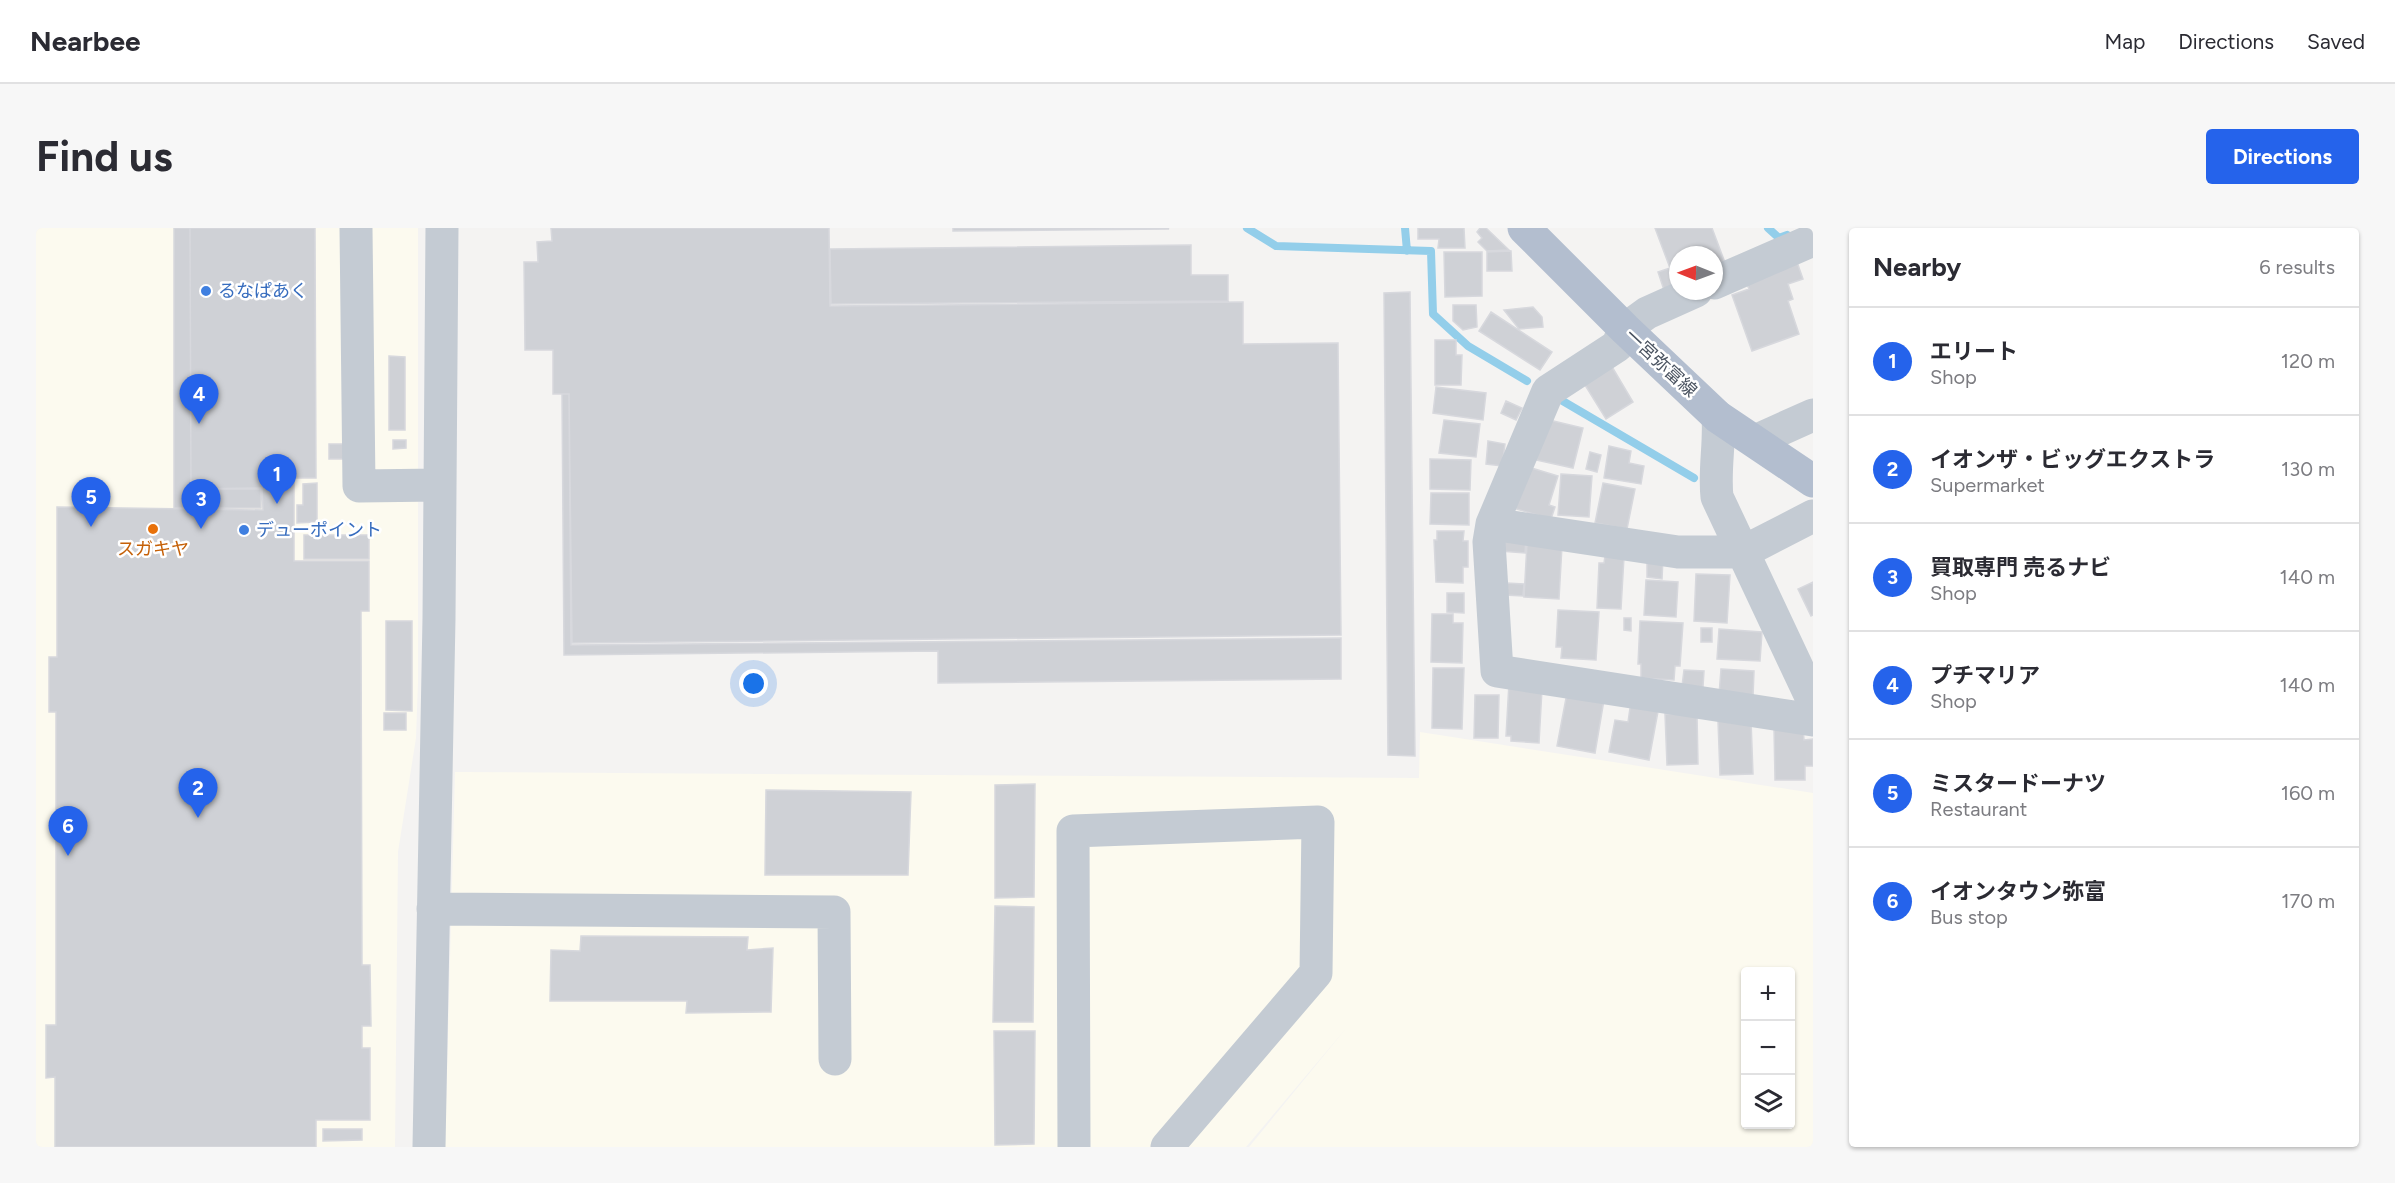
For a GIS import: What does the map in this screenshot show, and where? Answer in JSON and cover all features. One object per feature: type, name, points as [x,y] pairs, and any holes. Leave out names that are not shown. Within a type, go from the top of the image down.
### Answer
[{"type":"main road","name":"一宮弥富線","points":[[1524,228],[1625,329],[1718,417],[1813,481]]},
{"type":"street","points":[[356,228],[359,486],[440,485]]},
{"type":"street","points":[[429,1147],[442,228]]},
{"type":"street","points":[[1723,279],[1813,240]]},
{"type":"street","points":[[1676,300],[1647,313],[1625,329],[1617,346],[1548,391],[1492,524],[1489,542],[1497,671],[1813,720]]},
{"type":"street","points":[[1755,441],[1813,415]]},
{"type":"street","points":[[1718,417],[1720,442],[1715,476],[1717,497],[1813,701]]},
{"type":"street","points":[[1492,524],[1678,552],[1743,552],[1813,516]]},
{"type":"street","points":[[1074,1147],[1073,831],[1318,822],[1316,973],[1167,1147]]},
{"type":"street","points":[[433,909],[834,912],[835,1059]]},
{"type":"shaded area","points":[[36,228],[418,228],[418,682],[416,738],[398,852],[395,1147],[36,1147]]},
{"type":"shaded area","points":[[1420,732],[1813,793],[1813,1147],[1249,1147],[1348,1026],[1246,1147],[445,1147],[455,772],[1419,778]]},
{"type":"building","points":[[174,228],[190,228],[191,489],[261,489],[261,508],[174,508]]},
{"type":"building","points":[[190,228],[315,228],[316,478],[294,478],[294,561],[369,561],[369,611],[361,611],[362,965],[370,965],[371,1026],[362,1026],[362,1048],[370,1048],[370,1120],[316,1120],[316,1147],[55,1147],[55,1077],[46,1078],[46,1025],[56,1025],[56,712],[49,712],[49,657],[57,657],[57,507],[263,510],[262,488],[191,489]]},
{"type":"building","points":[[551,228],[829,228],[830,306],[1243,302],[1243,344],[1338,343],[1341,635],[572,643],[569,394],[553,394],[553,350],[525,350],[524,262],[538,262],[537,242],[552,241]]},
{"type":"building","points":[[953,228],[1167,228],[1169,229],[953,231]]},
{"type":"building","points":[[1418,228],[1464,228],[1465,248],[1438,248],[1439,239],[1418,239]]},
{"type":"building","points":[[1480,228],[1486,228],[1509,250],[1487,251],[1478,242],[1482,238],[1477,232]]},
{"type":"building","points":[[1655,228],[1712,228],[1719,246],[1669,246],[1669,265]]},
{"type":"building","points":[[1191,245],[1191,275],[1228,275],[1228,301],[831,304],[830,249]]},
{"type":"building","points":[[1511,251],[1512,271],[1487,271],[1487,252]]},
{"type":"building","points":[[1444,252],[1482,252],[1482,296],[1445,297]]},
{"type":"building","points":[[1723,257],[1727,268],[1723,269]]},
{"type":"building","points":[[1797,262],[1803,279],[1788,284],[1793,299],[1788,301],[1799,334],[1752,351],[1732,295],[1749,289],[1746,282]]},
{"type":"building","points":[[1669,268],[1669,288],[1664,290],[1658,272]]},
{"type":"building","points":[[1410,292],[1415,756],[1388,755],[1384,293]]},
{"type":"building","points":[[1453,305],[1476,305],[1477,327],[1463,330],[1453,321]]},
{"type":"building","points":[[1533,307],[1542,317],[1543,327],[1519,329],[1504,310]]},
{"type":"building","points":[[1491,312],[1552,352],[1540,370],[1479,331]]},
{"type":"building","points":[[1435,340],[1456,340],[1456,355],[1462,355],[1461,385],[1435,385]]},
{"type":"building","points":[[389,356],[405,357],[405,430],[389,430]]},
{"type":"building","points":[[1608,360],[1633,402],[1606,419],[1580,377]]},
{"type":"building","points":[[1436,387],[1486,393],[1483,420],[1433,413]]},
{"type":"building","points":[[562,394],[569,394],[571,645],[1341,638],[1341,679],[938,683],[938,651],[564,655]]},
{"type":"building","points":[[1506,401],[1522,408],[1516,420],[1501,413]]},
{"type":"building","points":[[1545,419],[1583,428],[1573,468],[1536,460]]},
{"type":"building","points":[[1444,420],[1480,424],[1476,457],[1439,453]]},
{"type":"building","points":[[393,440],[406,440],[406,448],[393,449]]},
{"type":"building","points":[[1488,441],[1505,444],[1502,466],[1486,464]]},
{"type":"building","points":[[329,444],[347,444],[347,459],[329,459]]},
{"type":"building","points":[[1609,446],[1631,451],[1629,463],[1644,466],[1641,484],[1604,478]]},
{"type":"building","points":[[1590,452],[1601,455],[1597,472],[1586,469]]},
{"type":"building","points":[[1430,459],[1471,460],[1470,490],[1430,489]]},
{"type":"building","points":[[1525,466],[1558,476],[1549,505],[1555,507],[1551,519],[1513,508]]},
{"type":"building","points":[[1561,474],[1592,476],[1589,517],[1558,515]]},
{"type":"building","points":[[317,483],[317,522],[297,523],[297,505],[303,505],[303,484]]},
{"type":"building","points":[[1603,483],[1635,489],[1627,529],[1595,523]]},
{"type":"building","points":[[1431,493],[1469,493],[1469,525],[1430,524]]},
{"type":"building","points":[[1437,531],[1464,531],[1463,541],[1468,541],[1468,567],[1463,567],[1463,583],[1436,582],[1434,540],[1437,540]]},
{"type":"building","points":[[304,535],[369,535],[369,559],[304,559]]},
{"type":"building","points":[[1501,537],[1526,538],[1525,553],[1500,551]]},
{"type":"building","points":[[1527,544],[1562,546],[1559,599],[1524,597]]},
{"type":"building","points":[[1605,556],[1624,557],[1621,609],[1597,608],[1599,563],[1604,563]]},
{"type":"building","points":[[1647,557],[1663,558],[1662,579],[1647,577]]},
{"type":"building","points":[[1696,574],[1730,575],[1727,623],[1694,621]]},
{"type":"building","points":[[1646,580],[1678,582],[1676,617],[1644,615]]},
{"type":"building","points":[[1813,582],[1813,615],[1811,616],[1798,589]]},
{"type":"building","points":[[1506,583],[1524,584],[1523,596],[1505,595]]},
{"type":"building","points":[[1447,593],[1464,593],[1464,613],[1447,612]]},
{"type":"building","points":[[1558,610],[1599,612],[1596,660],[1561,658],[1562,647],[1556,647]]},
{"type":"building","points":[[1432,614],[1453,614],[1453,623],[1463,623],[1462,663],[1431,662]]},
{"type":"building","points":[[1624,618],[1631,618],[1631,631],[1624,630]]},
{"type":"building","points":[[386,621],[412,621],[412,711],[386,710]]},
{"type":"building","points":[[1640,621],[1683,623],[1680,666],[1675,666],[1674,680],[1641,678],[1641,664],[1638,664]]},
{"type":"building","points":[[1701,628],[1712,628],[1712,642],[1701,642]]},
{"type":"building","points":[[1719,629],[1762,632],[1760,661],[1717,659]]},
{"type":"building","points":[[1433,668],[1464,668],[1462,729],[1432,728]]},
{"type":"building","points":[[1721,669],[1754,671],[1753,697],[1719,695]]},
{"type":"building","points":[[1684,670],[1704,671],[1703,687],[1682,686]]},
{"type":"building","points":[[1509,683],[1542,689],[1539,743],[1511,741],[1511,736],[1506,736]]},
{"type":"building","points":[[1567,693],[1604,700],[1595,753],[1557,746]]},
{"type":"building","points":[[1475,695],[1499,695],[1498,738],[1474,738]]},
{"type":"building","points":[[1631,701],[1659,706],[1649,760],[1609,752],[1615,720],[1628,722]]},
{"type":"building","points":[[384,713],[406,713],[406,730],[384,730]]},
{"type":"building","points":[[1665,714],[1697,714],[1698,764],[1667,765]]},
{"type":"building","points":[[1751,720],[1753,774],[1720,775],[1718,721]]},
{"type":"building","points":[[1803,727],[1804,740],[1813,739],[1813,766],[1805,766],[1805,780],[1775,780],[1774,728]]},
{"type":"building","points":[[1035,784],[1034,897],[995,898],[995,785]]},
{"type":"building","points":[[766,790],[911,792],[908,875],[765,875]]},
{"type":"building","points":[[995,906],[1034,907],[1033,1022],[993,1022]]},
{"type":"building","points":[[581,936],[748,937],[747,950],[773,948],[771,1012],[686,1013],[687,1001],[550,1001],[551,950],[580,951]]},
{"type":"building","points":[[994,1031],[1035,1031],[1034,1144],[995,1145]]},
{"type":"building","points":[[323,1129],[362,1129],[362,1140],[323,1141]]},
{"type":"waterway","points":[[1247,228],[1276,246],[1431,251],[1433,314],[1468,346],[1527,381]]},
{"type":"waterway","points":[[1405,228],[1407,251]]},
{"type":"waterway","points":[[1768,228],[1779,238],[1787,235]]},
{"type":"waterway","points":[[1561,400],[1694,478]]},
{"type":"place","name":"るなぱあく","points":[[206,291]]},
{"type":"place","name":"プチマリア","points":[[199,424]]},
{"type":"place","name":"エリート","points":[[277,504]]},
{"type":"place","name":"ミスタードーナツ","points":[[91,527]]},
{"type":"place","name":"スガキヤ","points":[[153,529]]},
{"type":"place","name":"買取専門 売るナビ","points":[[201,529]]},
{"type":"place","name":"デューポイント","points":[[244,530]]},
{"type":"place","name":"イオンザ・ビッグエクストラ","points":[[198,818]]},
{"type":"place","name":"イオンタウン弥富","points":[[68,856]]}]
